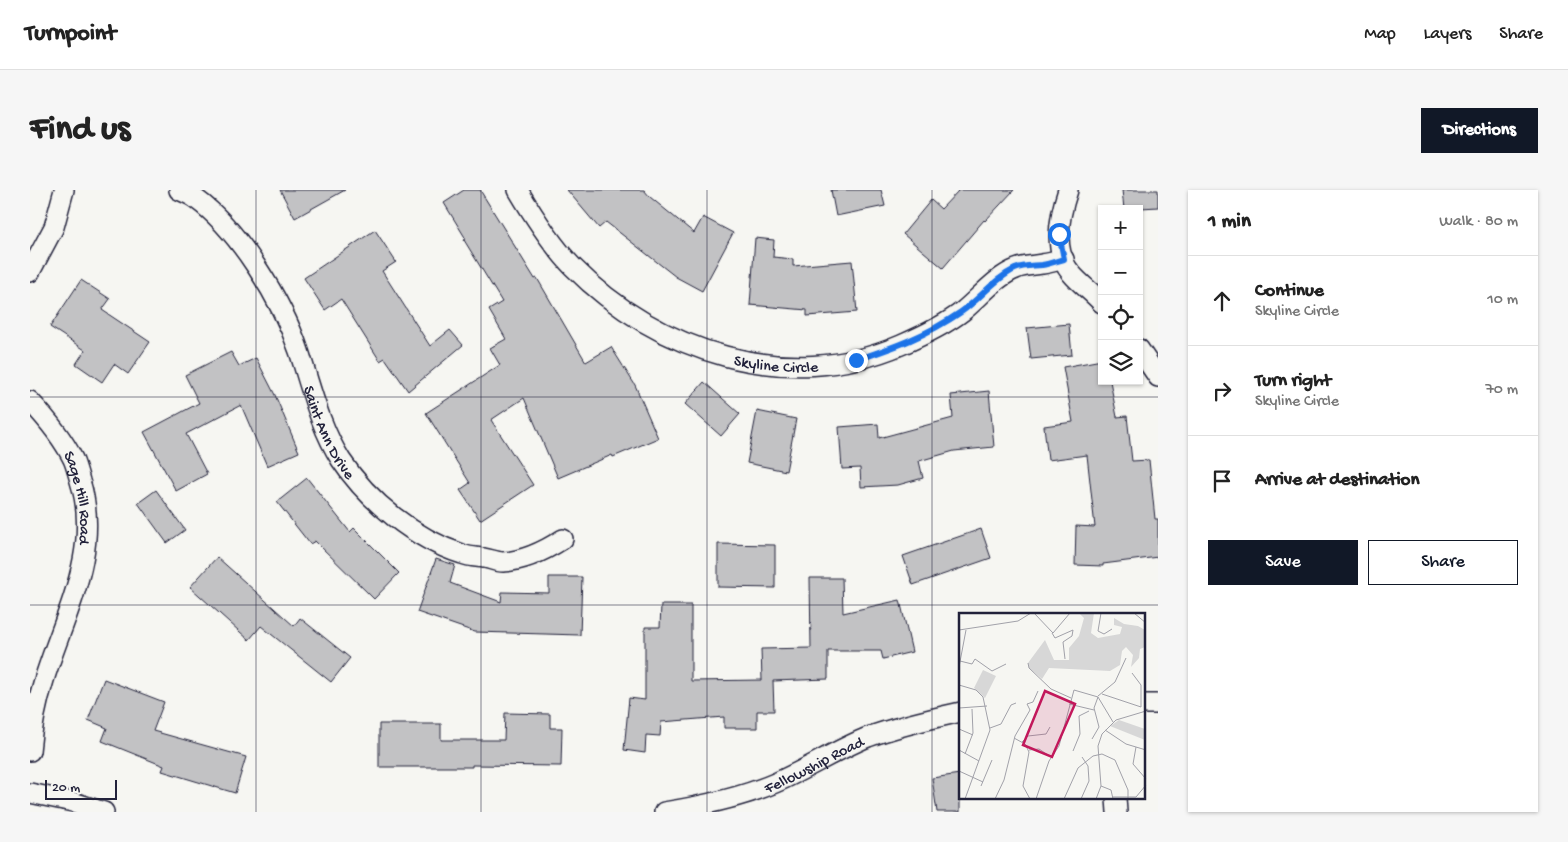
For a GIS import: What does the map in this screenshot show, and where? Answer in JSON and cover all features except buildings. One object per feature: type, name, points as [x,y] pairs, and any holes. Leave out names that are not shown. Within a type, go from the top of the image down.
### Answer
[{"type":"street","points":[[30,272],[54,227],[64,190]]},
{"type":"street","name":"Saint Ann Drive","points":[[179,190],[196,199],[218,219],[255,264],[278,304],[298,348],[323,427],[342,460],[366,492],[402,524],[462,554],[503,562],[534,554],[563,539]]},
{"type":"street","name":"Skyline Circle","points":[[518,190],[543,231],[573,266],[607,297],[645,323],[687,344],[719,356],[754,364],[783,366],[827,365],[856,360],[898,347],[925,335],[962,312],[1006,274],[1017,268],[1064,259]]},
{"type":"street","points":[[1068,190],[1059,234],[1064,259],[1070,272],[1098,299]]},
{"type":"street","points":[[1143,355],[1158,377]]},
{"type":"street","name":"Sage Hill Road","points":[[30,401],[56,432],[74,460],[84,493],[88,521],[86,548],[77,588],[44,681],[30,751]]},
{"type":"street","name":"Fellowship Road","points":[[664,812],[733,798],[774,783],[867,738],[911,723],[959,712]]},
{"type":"street","points":[[30,793],[73,802],[104,812]]},
{"type":"route","points":[[856,360],[898,347],[925,335],[962,312],[1006,274],[1017,268],[1064,259],[1060,247],[1059,234]]}]
